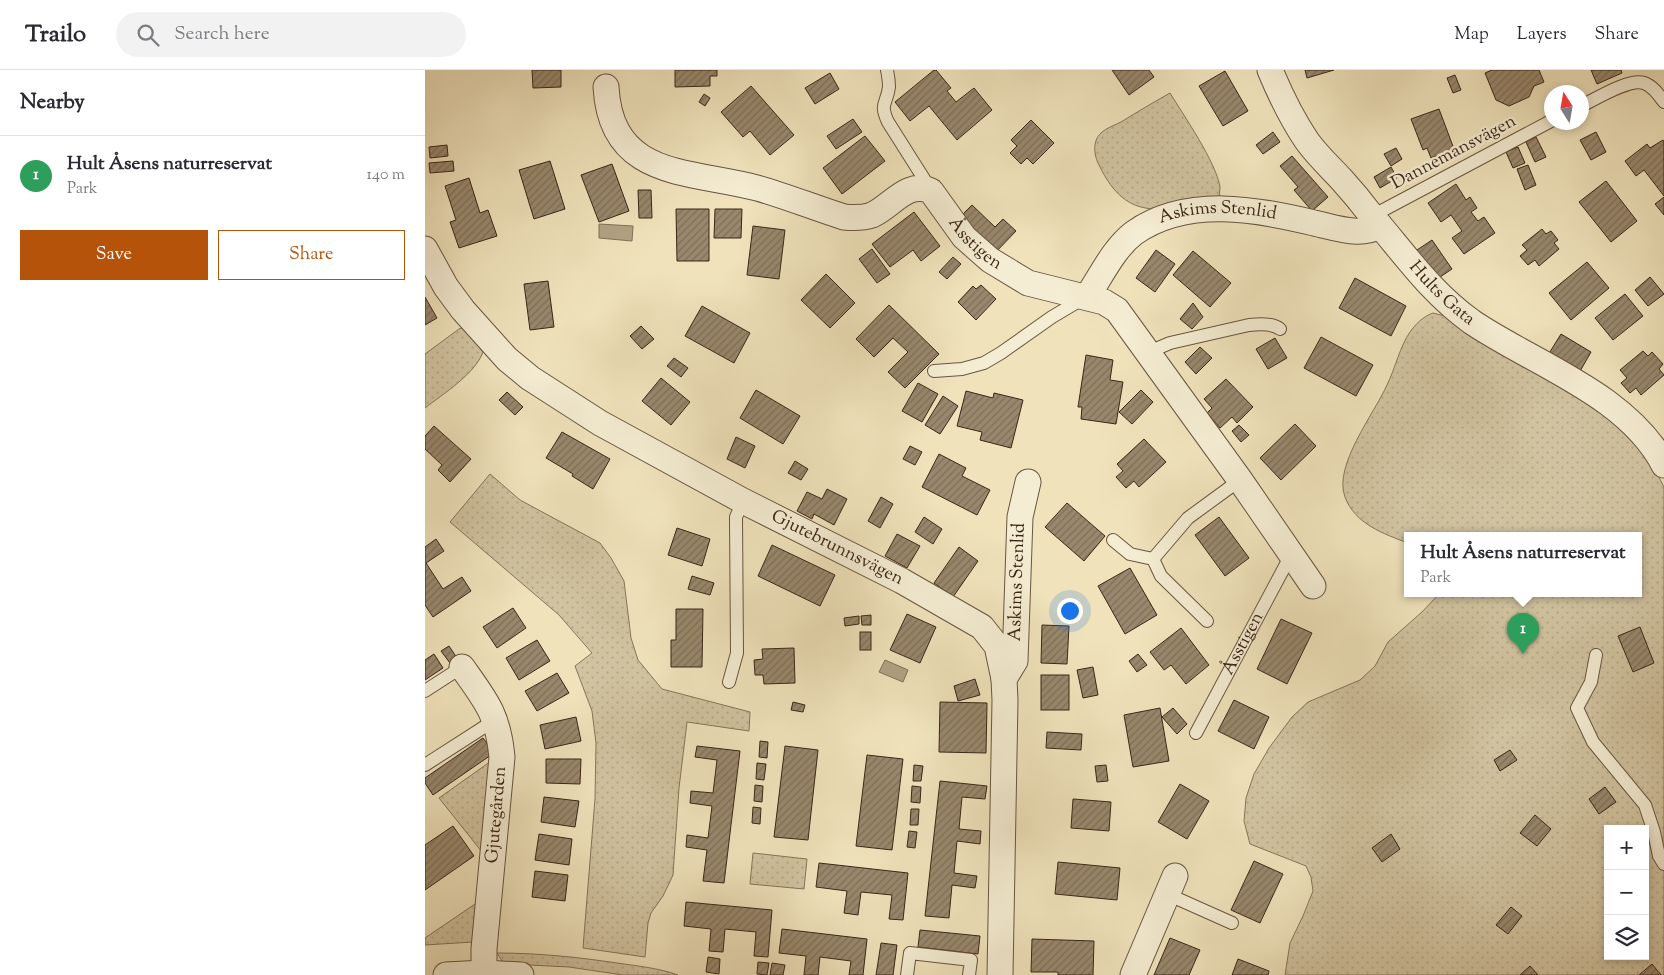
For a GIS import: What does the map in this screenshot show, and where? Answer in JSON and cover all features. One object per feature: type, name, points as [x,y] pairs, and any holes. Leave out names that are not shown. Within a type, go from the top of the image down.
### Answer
[{"type":"street","name":"Hults Gata","points":[[1270,70],[1306,140],[1433,290],[1474,323],[1557,370],[1612,407],[1649,442],[1664,465]]},
{"type":"street","points":[[606,87],[609,113],[622,140],[631,150],[653,164],[665,168],[757,188],[844,217],[856,218],[872,215],[907,191],[915,188],[924,187],[931,190]]},
{"type":"street","name":"Åsstigen","points":[[931,190],[964,237],[991,260],[1028,283],[1104,302],[1117,310],[1292,553],[1313,586]]},
{"type":"street","name":"Askims Stenlid","points":[[1087,297],[1122,245],[1134,233],[1179,214],[1196,210],[1243,210],[1279,214],[1348,231],[1366,232],[1376,221]]},
{"type":"street","name":"Gjutebrunnsvägen","points":[[425,249],[446,287],[463,310],[494,346],[530,378],[601,423],[743,501],[902,581],[982,627],[997,646],[1004,679],[1000,975]]},
{"type":"street","name":"Askims Stenlid","points":[[1004,679],[1015,661],[1020,517],[1027,482]]},
{"type":"street","name":"Gjutegården","points":[[462,667],[490,708],[500,737],[502,757],[484,949],[484,973]]},
{"type":"street","points":[[1133,975],[1171,885]]},
{"type":"street","points":[[446,975],[484,973],[521,975]]},
{"type":"lane","points":[[887,70],[889,87],[883,112],[931,190]]},
{"type":"lane","points":[[1589,102],[1628,84],[1637,82],[1651,86],[1664,102]]},
{"type":"lane","name":"Dannemansvägen","points":[[1376,221],[1544,125]]},
{"type":"lane","points":[[934,371],[963,369],[984,363],[1052,317],[1087,297]]},
{"type":"lane","points":[[1149,352],[1170,343],[1249,325],[1263,324],[1276,326],[1280,329]]},
{"type":"lane","points":[[1153,559],[1188,518],[1240,480]]},
{"type":"lane","points":[[729,682],[737,653],[736,517],[743,501]]},
{"type":"lane","points":[[1113,540],[1130,554],[1153,559]]},
{"type":"lane","name":"Åsstigen","points":[[1196,733],[1292,553]]},
{"type":"lane","points":[[1153,559],[1161,576],[1207,621]]},
{"type":"lane","points":[[1596,655],[1591,682],[1577,708],[1593,742],[1645,805],[1654,832],[1659,856],[1664,864]]},
{"type":"lane","points":[[425,691],[462,667]]},
{"type":"lane","points":[[425,766],[495,720]]},
{"type":"lane","points":[[1171,885],[1233,923]]},
{"type":"lane","points":[[907,975],[910,953],[971,960],[969,975]]},
{"type":"shaded area","points":[[1170,93],[1199,139],[1212,165],[1220,187],[1219,199],[1165,209],[1150,209],[1135,205],[1122,197],[1110,184],[1097,161],[1095,144],[1098,136],[1105,130]]},
{"type":"shaded area","points":[[599,224],[633,226],[632,241],[599,238]]},
{"type":"shaded area","points":[[1433,313],[1445,316],[1562,382],[1613,422],[1650,460],[1664,487],[1664,975],[1285,975],[1290,943],[1313,891],[1311,877],[1306,866],[1250,844],[1244,821],[1246,798],[1254,774],[1269,748],[1292,717],[1308,702],[1360,680],[1375,666],[1388,642],[1436,597],[1642,597],[1642,532],[1404,532],[1404,542],[1371,527],[1356,514],[1345,497],[1343,484],[1345,471],[1357,440],[1393,372],[1406,338],[1417,324]]},
{"type":"shaded area","points":[[464,327],[483,352],[466,376],[425,408],[425,354]]},
{"type":"shaded area","points":[[490,474],[520,500],[600,543],[624,581],[631,638],[638,660],[662,689],[750,712],[749,731],[687,722],[679,788],[673,875],[663,896],[651,913],[648,923],[645,957],[583,948],[595,799],[596,743],[592,711],[575,666],[592,653],[559,615],[450,522]]},
{"type":"shaded area","points":[[885,660],[908,670],[903,682],[879,672]]},
{"type":"shaded area","points":[[494,759],[482,852],[439,798]]},
{"type":"shaded area","points":[[753,853],[807,859],[804,889],[750,884]]},
{"type":"shaded area","points":[[478,902],[473,942],[425,945],[425,938]]},
{"type":"shaded area","points":[[497,953],[587,959],[648,968],[678,975],[623,975],[569,967],[510,964],[502,961]]},
{"type":"building","points":[[532,70],[561,70],[561,87],[533,88]]},
{"type":"building","points":[[675,70],[717,70],[717,76],[710,76],[710,86],[675,87]]},
{"type":"building","points":[[934,70],[951,88],[947,91],[956,102],[974,88],[992,110],[957,140],[929,106],[910,121],[895,102]]},
{"type":"building","points":[[1112,70],[1149,70],[1154,77],[1129,95]]},
{"type":"building","points":[[1305,70],[1334,70],[1307,78]]},
{"type":"building","points":[[1492,70],[1539,70],[1544,82],[1534,86],[1529,97],[1509,106],[1496,100],[1485,73]]},
{"type":"building","points":[[1591,70],[1621,70],[1622,73],[1597,84]]},
{"type":"building","points":[[1225,71],[1248,111],[1223,126],[1199,86]]},
{"type":"building","points":[[830,73],[839,89],[815,104],[805,88]]},
{"type":"building","points":[[1455,75],[1461,90],[1453,93],[1447,78]]},
{"type":"building","points":[[751,86],[794,135],[770,155],[750,131],[743,137],[721,112]]},
{"type":"building","points":[[704,94],[710,98],[705,106],[699,102]]},
{"type":"building","points":[[1439,109],[1454,149],[1431,158],[1427,148],[1423,150],[1411,119]]},
{"type":"building","points":[[853,119],[862,132],[836,149],[827,136]]},
{"type":"building","points":[[1031,120],[1054,143],[1033,164],[1027,158],[1021,164],[1010,153],[1017,146],[1011,140]]},
{"type":"building","points":[[1273,132],[1280,142],[1263,154],[1256,145]]},
{"type":"building","points":[[1596,132],[1606,152],[1591,160],[1580,140]]},
{"type":"building","points":[[865,136],[885,161],[842,194],[823,168]]},
{"type":"building","points":[[1536,137],[1546,157],[1535,162],[1526,142]]},
{"type":"building","points":[[1663,140],[1664,196],[1644,170],[1636,176],[1625,161],[1647,144],[1650,148]]},
{"type":"building","points":[[447,145],[448,156],[430,158],[429,147]]},
{"type":"building","points":[[1518,147],[1525,163],[1513,168],[1506,152]]},
{"type":"building","points":[[1396,148],[1402,159],[1391,166],[1384,154]]},
{"type":"building","points":[[1292,156],[1328,197],[1312,211],[1294,190],[1298,187],[1280,166]]},
{"type":"building","points":[[453,161],[454,171],[430,173],[429,163]]},
{"type":"building","points":[[550,161],[565,209],[534,219],[519,170]]},
{"type":"building","points":[[612,164],[629,211],[599,222],[581,175]]},
{"type":"building","points":[[1528,165],[1536,185],[1525,190],[1517,169]]},
{"type":"building","points":[[1391,167],[1397,178],[1380,188],[1374,177]]},
{"type":"building","points":[[469,178],[480,213],[488,210],[497,236],[459,248],[450,222],[456,220],[445,186]]},
{"type":"building","points":[[1606,181],[1637,221],[1611,242],[1579,202]]},
{"type":"building","points":[[1456,184],[1466,200],[1470,197],[1477,208],[1471,212],[1478,221],[1484,217],[1495,233],[1464,254],[1452,238],[1462,231],[1451,215],[1441,222],[1428,203]]},
{"type":"building","points":[[638,190],[651,190],[652,218],[639,218]]},
{"type":"building","points":[[1664,197],[1664,215],[1655,204]]},
{"type":"building","points":[[972,205],[995,227],[1003,219],[1016,231],[994,254],[958,219]]},
{"type":"building","points":[[676,209],[709,209],[709,261],[677,261]]},
{"type":"building","points":[[715,209],[742,209],[741,238],[714,238]]},
{"type":"building","points":[[914,212],[940,246],[921,261],[913,250],[890,267],[872,244]]},
{"type":"building","points":[[753,226],[785,230],[779,279],[747,275]]},
{"type":"building","points":[[1542,229],[1546,234],[1551,231],[1558,240],[1554,243],[1559,249],[1539,266],[1535,260],[1528,265],[1520,256],[1527,250],[1522,245]]},
{"type":"building","points":[[1432,240],[1452,269],[1434,281],[1414,252]]},
{"type":"building","points":[[872,249],[890,274],[877,283],[859,259]]},
{"type":"building","points":[[1156,250],[1175,264],[1155,292],[1136,278]]},
{"type":"building","points":[[1193,251],[1231,283],[1210,307],[1173,275]]},
{"type":"building","points":[[953,257],[961,264],[947,279],[939,272]]},
{"type":"building","points":[[1587,262],[1609,288],[1571,320],[1549,293]]},
{"type":"building","points":[[826,274],[855,303],[830,328],[801,300]]},
{"type":"building","points":[[1650,277],[1664,294],[1648,306],[1635,290]]},
{"type":"building","points":[[1355,278],[1406,306],[1391,336],[1339,308]]},
{"type":"building","points":[[548,281],[554,327],[530,330],[524,284]]},
{"type":"building","points":[[981,285],[996,299],[976,320],[958,302],[973,286],[976,289]]},
{"type":"building","points":[[1625,294],[1643,316],[1613,340],[1595,318]]},
{"type":"building","points":[[425,297],[437,318],[425,325]]},
{"type":"building","points":[[1193,303],[1203,317],[1192,329],[1180,319]]},
{"type":"building","points":[[889,305],[939,354],[905,388],[888,372],[908,352],[893,338],[874,357],[856,339]]},
{"type":"building","points":[[702,306],[750,333],[734,363],[685,336]]},
{"type":"building","points":[[641,326],[654,339],[642,349],[630,336]]},
{"type":"building","points":[[1561,334],[1591,352],[1579,373],[1548,355]]},
{"type":"building","points":[[1321,337],[1373,365],[1356,396],[1304,368]]},
{"type":"building","points":[[1275,338],[1287,358],[1268,369],[1256,349]]},
{"type":"building","points":[[1200,347],[1212,358],[1196,374],[1185,362]]},
{"type":"building","points":[[1643,351],[1648,356],[1652,352],[1663,364],[1659,369],[1664,375],[1641,395],[1636,388],[1630,393],[1621,383],[1627,378],[1620,370]]},
{"type":"building","points":[[1086,355],[1113,360],[1110,380],[1123,382],[1116,424],[1081,419],[1082,407],[1078,407]]},
{"type":"building","points":[[674,358],[688,368],[681,377],[667,366]]},
{"type":"building","points":[[661,378],[690,402],[671,425],[642,401]]},
{"type":"building","points":[[1226,379],[1253,407],[1237,423],[1232,417],[1220,428],[1207,413],[1212,408],[1204,399]]},
{"type":"building","points":[[918,383],[938,394],[922,422],[902,411]]},
{"type":"building","points":[[756,390],[800,416],[783,444],[740,418]]},
{"type":"building","points":[[1141,390],[1153,402],[1132,424],[1119,412]]},
{"type":"building","points":[[966,391],[993,398],[994,393],[1023,400],[1011,448],[980,440],[982,432],[957,426]]},
{"type":"building","points":[[507,392],[523,407],[515,415],[499,400]]},
{"type":"building","points":[[943,396],[958,406],[940,434],[925,425]]},
{"type":"building","points":[[1295,424],[1316,446],[1281,480],[1260,458]]},
{"type":"building","points":[[1239,425],[1249,435],[1241,442],[1232,431]]},
{"type":"building","points":[[434,426],[471,459],[450,482],[438,470],[442,465],[425,449],[425,436]]},
{"type":"building","points":[[562,432],[610,459],[593,489],[572,476],[573,474],[546,458]]},
{"type":"building","points":[[736,437],[755,446],[745,468],[727,459]]},
{"type":"building","points":[[1144,439],[1166,462],[1139,487],[1134,481],[1126,488],[1116,477],[1123,471],[1117,464]]},
{"type":"building","points":[[910,446],[922,452],[915,465],[903,459]]},
{"type":"building","points":[[939,454],[966,468],[962,476],[990,490],[977,515],[922,487]]},
{"type":"building","points":[[795,461],[808,469],[801,480],[788,473]]},
{"type":"building","points":[[827,489],[847,499],[834,525],[814,514],[812,519],[797,511],[807,492],[822,499]]},
{"type":"building","points":[[881,497],[893,504],[880,528],[868,521]]},
{"type":"building","points":[[1067,503],[1105,536],[1084,561],[1045,527]]},
{"type":"building","points":[[924,517],[942,529],[933,544],[915,532]]},
{"type":"building","points":[[1219,517],[1249,558],[1225,576],[1195,535]]},
{"type":"building","points":[[677,528],[710,539],[702,566],[668,555]]},
{"type":"building","points":[[897,534],[920,546],[907,568],[885,556]]},
{"type":"building","points":[[436,539],[444,551],[426,563],[443,589],[462,577],[471,591],[433,617],[425,605],[425,547]]},
{"type":"building","points":[[772,545],[835,575],[820,606],[758,576]]},
{"type":"building","points":[[959,547],[978,561],[953,597],[934,583]]},
{"type":"building","points":[[1130,568],[1157,615],[1125,634],[1098,586]]},
{"type":"building","points":[[692,576],[714,583],[710,595],[688,589]]},
{"type":"building","points":[[513,608],[526,628],[497,648],[483,627]]},
{"type":"building","points":[[676,609],[703,609],[702,667],[671,667],[671,640],[676,640]]},
{"type":"building","points":[[907,614],[936,627],[920,663],[890,650]]},
{"type":"building","points":[[871,615],[871,625],[862,625],[861,616]]},
{"type":"building","points":[[859,616],[859,624],[845,626],[844,618]]},
{"type":"building","points":[[1281,619],[1312,633],[1287,684],[1257,669]]},
{"type":"building","points":[[1042,625],[1069,626],[1067,664],[1041,663]]},
{"type":"building","points":[[1640,627],[1654,663],[1633,672],[1618,636]]},
{"type":"building","points":[[1181,628],[1209,665],[1186,684],[1171,665],[1164,670],[1150,652]]},
{"type":"building","points":[[860,632],[871,632],[871,650],[860,650]]},
{"type":"building","points":[[537,640],[550,661],[519,680],[506,658]]},
{"type":"building","points":[[449,646],[457,658],[450,663],[441,651]]},
{"type":"building","points":[[794,648],[795,683],[764,684],[763,675],[755,675],[754,660],[763,659],[762,649]]},
{"type":"building","points":[[434,654],[443,668],[425,680],[425,660]]},
{"type":"building","points":[[1138,654],[1147,665],[1137,672],[1129,661]]},
{"type":"building","points":[[1093,667],[1098,695],[1083,698],[1077,670]]},
{"type":"building","points":[[557,673],[569,693],[537,711],[525,691]]},
{"type":"building","points":[[1041,675],[1069,675],[1069,710],[1041,710]]},
{"type":"building","points":[[975,679],[980,695],[958,701],[954,686]]},
{"type":"building","points":[[1234,700],[1269,717],[1254,749],[1218,731]]},
{"type":"building","points":[[793,702],[805,705],[803,712],[791,710]]},
{"type":"building","points":[[940,702],[987,703],[986,753],[939,752]]},
{"type":"building","points":[[1160,708],[1169,761],[1133,767],[1124,715]]},
{"type":"building","points":[[1173,708],[1187,724],[1177,734],[1162,717]]},
{"type":"building","points":[[576,717],[581,741],[545,749],[540,725]]},
{"type":"building","points":[[1047,732],[1082,734],[1081,750],[1046,748]]},
{"type":"building","points":[[483,738],[494,753],[433,795],[425,783],[425,778]]},
{"type":"building","points":[[760,741],[768,742],[767,758],[759,757]]},
{"type":"building","points":[[697,746],[740,751],[724,883],[703,881],[707,850],[686,847],[687,835],[708,838],[712,806],[690,803],[691,791],[713,793],[717,760],[695,757]]},
{"type":"building","points":[[785,746],[818,750],[808,840],[774,837]]},
{"type":"building","points":[[1510,750],[1517,760],[1500,771],[1494,760]]},
{"type":"building","points":[[867,755],[903,759],[892,850],[856,846]]},
{"type":"building","points":[[546,759],[581,759],[580,784],[546,783]]},
{"type":"building","points":[[757,763],[766,764],[764,780],[756,779]]},
{"type":"building","points":[[914,765],[923,766],[921,781],[913,781]]},
{"type":"building","points":[[1106,765],[1108,781],[1097,782],[1095,766]]},
{"type":"building","points":[[940,781],[987,786],[985,799],[962,797],[959,829],[981,831],[980,844],[957,841],[954,873],[977,876],[975,888],[952,885],[949,918],[925,916]]},
{"type":"building","points":[[1180,784],[1209,801],[1187,839],[1158,822]]},
{"type":"building","points":[[755,785],[763,786],[762,802],[754,801]]},
{"type":"building","points":[[912,786],[921,787],[920,803],[911,802]]},
{"type":"building","points":[[1605,787],[1616,802],[1599,814],[1589,799]]},
{"type":"building","points":[[544,797],[579,801],[575,827],[541,822]]},
{"type":"building","points":[[1073,799],[1111,802],[1109,831],[1071,828]]},
{"type":"building","points":[[753,807],[761,808],[760,824],[752,823]]},
{"type":"building","points":[[911,809],[919,809],[918,825],[910,825]]},
{"type":"building","points":[[1535,815],[1551,829],[1537,846],[1520,833]]},
{"type":"building","points":[[453,826],[474,856],[425,890],[425,845]]},
{"type":"building","points":[[909,831],[917,832],[915,848],[907,847]]},
{"type":"building","points":[[539,834],[572,839],[569,865],[535,860]]},
{"type":"building","points":[[1391,834],[1400,849],[1382,862],[1372,848]]},
{"type":"building","points":[[1254,861],[1283,874],[1260,923],[1231,910]]},
{"type":"building","points":[[1058,862],[1120,868],[1117,900],[1055,894]]},
{"type":"building","points":[[819,863],[908,873],[903,920],[889,919],[892,895],[861,892],[858,915],[844,913],[847,891],[816,887]]},
{"type":"building","points":[[535,871],[568,875],[565,901],[532,897]]},
{"type":"building","points":[[686,902],[772,910],[768,957],[754,956],[756,932],[725,929],[723,952],[709,951],[711,929],[684,926]]},
{"type":"building","points":[[1511,907],[1522,916],[1508,934],[1496,925]]},
{"type":"building","points":[[782,929],[867,939],[863,975],[849,975],[851,961],[820,957],[818,975],[804,975],[806,956],[779,953]]},
{"type":"building","points":[[920,930],[980,936],[978,954],[918,947]]},
{"type":"building","points":[[1170,938],[1200,950],[1189,975],[1154,975]]},
{"type":"building","points":[[1032,939],[1094,941],[1093,975],[1058,975],[1058,972],[1031,972]]},
{"type":"building","points":[[881,943],[897,945],[893,975],[876,975]]},
{"type":"building","points":[[708,957],[720,959],[719,974],[706,972]]},
{"type":"building","points":[[1238,959],[1269,971],[1268,975],[1232,975]]},
{"type":"building","points":[[758,962],[769,963],[767,975],[757,974]]},
{"type":"building","points":[[772,963],[785,965],[783,975],[770,975]]},
{"type":"building","points":[[1652,964],[1661,975],[1639,975]]},
{"type":"building","points":[[1530,966],[1538,975],[1520,975]]},
{"type":"place","name":"Hult Åsens naturreservat","points":[[1523,654]]}]
